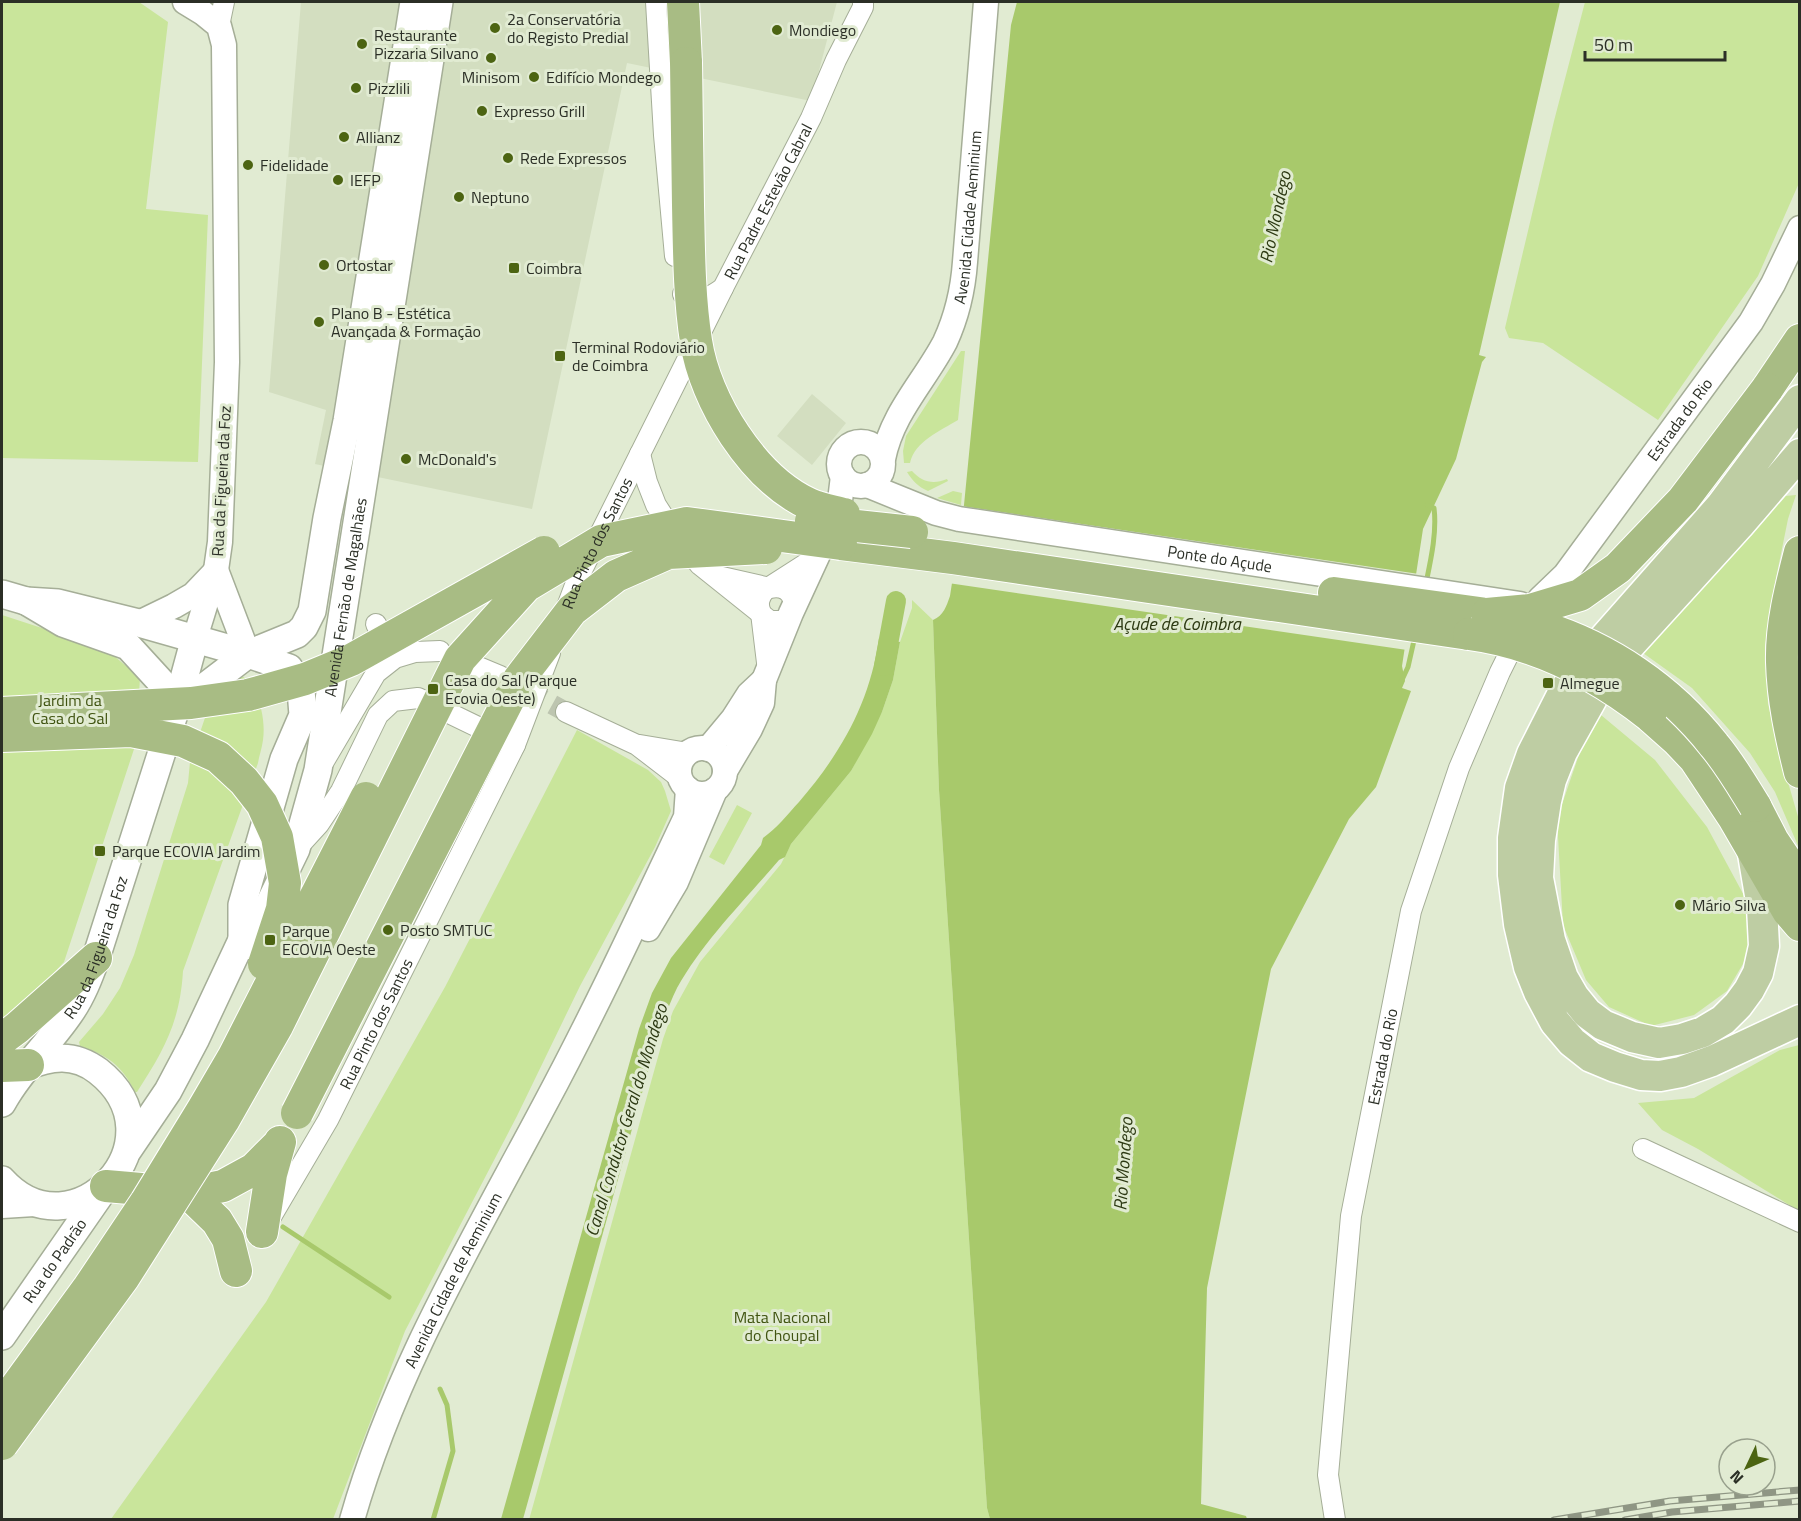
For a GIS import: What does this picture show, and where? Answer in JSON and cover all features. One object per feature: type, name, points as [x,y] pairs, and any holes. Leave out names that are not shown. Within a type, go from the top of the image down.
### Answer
[{"type":"highway","points":[[683,2],[689,274],[696,343],[712,394],[723,417],[749,456],[795,496],[819,507],[917,520],[956,540],[1530,610],[1580,595],[1618,568],[1683,500],[1767,389],[1799,339]]},
{"type":"highway","points":[[2,713],[191,703],[248,695],[283,686],[351,660],[562,541],[617,520],[674,511],[792,518],[917,520]]},
{"type":"highway","points":[[2,1444],[124,1277],[223,1121],[277,1026],[460,659],[526,586],[601,541],[687,523],[830,550]]},
{"type":"highway","points":[[106,1186],[188,1193],[223,1186],[254,1169],[279,1144],[519,679],[572,609],[616,576],[668,553],[830,550],[953,558],[1489,637],[1535,650],[1595,677],[1624,695],[1650,716],[1695,759],[1773,841],[1800,881]]},
{"type":"highway","points":[[1800,552],[1787,607],[1782,661],[1786,719],[1800,772]]},
{"type":"highway","points":[[2,1406],[89,1287],[146,1202],[234,1056],[427,681],[458,632],[522,565]]},
{"type":"highway","points":[[1484,605],[1609,655],[1638,673],[1667,696],[1714,744],[1734,772],[1753,852],[1788,911],[1800,925]]},
{"type":"highway","points":[[2,736],[131,731],[183,741],[218,758],[244,781],[262,804],[277,837],[285,883],[282,909],[234,1056]]},
{"type":"highway","points":[[2,1039],[96,958]]},
{"type":"highway","points":[[262,1232],[271,1174],[279,1144]]},
{"type":"highway","points":[[188,1193],[218,1221],[228,1239],[236,1271]]},
{"type":"main road","name":"Avenida Fernão de Magalhães","points":[[176,708],[248,654],[297,634],[304,627],[312,611],[325,527],[347,421],[414,2]]},
{"type":"main road","name":"Avenida Fernão de Magalhães","points":[[128,1150],[168,1091],[195,1040],[242,940],[264,915],[296,849],[318,770],[439,2]]},
{"type":"main road","points":[[1798,400],[1721,506],[1586,659],[1564,691],[1532,754],[1520,788],[1513,838],[1513,875],[1519,924],[1529,967],[1539,992],[1555,1022],[1572,1042],[1591,1057],[1641,1075],[1660,1076],[1681,1072],[1712,1061],[1800,1020]]},
{"type":"main road","points":[[1753,852],[1762,907],[1764,946],[1758,973],[1749,990],[1723,1020],[1703,1032],[1682,1039],[1659,1042],[1632,1037],[1603,1025],[1587,1013],[1563,978],[1556,959],[1538,878],[1540,840],[1551,780],[1562,753],[1609,668],[1800,454]]},
{"type":"main road","points":[[14,598],[58,603],[195,638],[248,654],[274,675],[286,715],[284,759],[242,905],[242,940]]},
{"type":"main road","points":[[14,598],[63,622],[128,646],[161,682],[176,708]]},
{"type":"main road","name":"Rua da Figueira da Foz","points":[[2,1103],[10,1069],[70,1013],[84,989],[176,708],[195,638]]},
{"type":"main road","points":[[10,1069],[52,1057],[64,1057],[94,1068],[107,1078],[118,1092],[128,1116],[131,1126],[128,1150]]},
{"type":"main road","name":"Rua do Padrão","points":[[2,1336],[118,1170],[128,1150]]},
{"type":"main road","points":[[2,1180],[12,1190],[34,1203],[51,1207],[82,1200],[106,1186]]},
{"type":"street","points":[[185,2],[203,13],[219,27]]},
{"type":"street","name":"Rua da Figueira da Foz","points":[[195,638],[216,570],[220,542],[227,362],[224,45],[219,27],[224,2]]},
{"type":"street","points":[[656,2],[663,135],[671,206],[681,343],[677,378]]},
{"type":"street","name":"Rua Padre Estevão Cabral","points":[[677,291],[690,298],[710,298],[723,288],[811,117],[863,7],[863,2]]},
{"type":"street","name":"Avenida Cidade Aeminium","points":[[897,417],[945,342],[961,295],[966,262],[986,2]]},
{"type":"street","name":"Estrada do Rio","points":[[1335,1520],[1328,1475],[1351,1216],[1411,911],[1459,768],[1530,606],[1565,575],[1751,322],[1773,284],[1800,228]]},
{"type":"street","name":"Rua Pinto dos Santos","points":[[262,1232],[328,1120],[515,746],[577,580],[723,288]]},
{"type":"street","points":[[857,483],[839,469],[841,454],[852,443],[860,441],[897,417]]},
{"type":"street","points":[[575,1049],[686,818],[684,783],[680,764],[733,719],[749,694],[766,675],[792,613],[830,550],[839,509],[857,483],[877,479],[887,441],[897,417]]},
{"type":"street","points":[[860,441],[874,446],[880,452],[883,463],[917,520]]},
{"type":"street","points":[[640,454],[647,482],[659,511],[692,557],[713,575],[770,621],[782,621],[792,613],[793,599],[788,591],[779,587],[770,588],[713,575]]},
{"type":"street","name":"Ponte do Açude","points":[[857,483],[917,520],[943,516],[1484,605],[1530,606]]},
{"type":"street","points":[[575,1049],[676,882],[720,780],[750,729],[762,703],[766,675],[761,613],[758,603],[760,598],[765,590],[830,550]]},
{"type":"street","points":[[139,623],[193,595],[216,570],[248,654]]},
{"type":"street","points":[[395,658],[376,624],[500,676],[526,690]]},
{"type":"street","points":[[318,770],[376,673],[395,658],[415,652],[440,651]]},
{"type":"street","points":[[296,849],[319,824],[341,791],[378,715],[393,701],[418,698],[515,746]]},
{"type":"street","points":[[566,712],[637,745],[694,792],[709,793],[720,780],[722,760],[718,755],[637,745]]},
{"type":"street","name":"Avenida Cidade de Aeminium","points":[[352,1520],[389,1410],[412,1358],[575,1049]]},
{"type":"street","points":[[1643,1149],[1800,1222]]},
{"type":"street","points":[[2,1206],[34,1203]]},
{"type":"shaded area","points":[[301,2],[837,2],[811,101],[627,63],[532,509],[315,464],[326,410],[269,392]]},
{"type":"shaded area","points":[[812,394],[846,423],[812,465],[777,436]]},
{"type":"green space","points":[[2,2],[139,2],[168,22],[146,209],[208,215],[198,462],[2,458]]},
{"type":"green space","points":[[1585,2],[1799,2],[1799,183],[1758,276],[1658,420],[1543,343],[1509,338],[1505,328]]},
{"type":"green space","points":[[961,351],[965,351],[958,420],[929,437],[917,449],[910,463],[904,463],[903,451],[906,436]]},
{"type":"green space","points":[[912,471],[928,481],[937,482],[947,479],[948,481],[928,491],[916,483],[907,472]]},
{"type":"green space","points":[[953,491],[962,493],[961,505],[937,498]]},
{"type":"green space","points":[[1796,495],[1788,519],[1765,647],[1768,703],[1776,741],[1799,820],[1799,848],[1775,792],[1750,753],[1692,688],[1643,653],[1785,496]]},
{"type":"green space","name":"Mata Nacional do Choupal","points":[[912,600],[933,620],[939,790],[987,1508],[990,1519],[529,1520],[663,1039],[673,1011],[700,962],[781,864],[791,844],[851,771],[882,712],[893,680],[900,642],[912,608]]},
{"type":"green space","name":"Jardim da Casa do Sal","points":[[2,615],[106,649],[140,678],[136,743],[64,962],[25,1004],[2,1019]]},
{"type":"green space","points":[[241,675],[257,696],[262,714],[264,732],[258,763],[183,971],[178,1006],[169,1035],[155,1063],[135,1092],[125,1075],[113,1062],[80,1046],[79,1042],[103,1014],[120,988],[134,955],[188,783],[190,762],[209,706]]},
{"type":"green space","points":[[1601,715],[1655,760],[1707,827],[1747,901],[1750,952],[1727,991],[1694,1015],[1651,1026],[1609,1007],[1586,980],[1563,925],[1557,819],[1585,737]]},
{"type":"green space","points":[[577,730],[648,770],[661,782],[671,811],[655,847],[580,986],[517,1116],[405,1331],[333,1519],[111,1519],[266,1302],[445,987]]},
{"type":"green space","points":[[737,805],[752,813],[724,865],[709,857]]},
{"type":"green space","points":[[1799,1045],[1799,1211],[1698,1149],[1662,1130],[1638,1103],[1694,1098],[1780,1050]]},
{"type":"water","points":[[1017,2],[1560,2],[1479,355],[1486,357],[1482,362],[1456,459],[1423,529],[1402,666],[1405,681],[1402,688],[1411,691],[1376,787],[1349,819],[1271,969],[1207,1288],[1201,1504],[1246,1516],[1247,1519],[990,1519],[987,1508],[939,790],[933,620],[942,613],[950,596],[964,505],[1011,25]],"holes":[[[1011,518],[1015,538],[1002,574]],[[1062,524],[1063,552],[1053,567]],[[1113,530],[1111,573],[1103,587]],[[1165,539],[1158,596],[1153,581]],[[1213,547],[1212,590],[1204,589]],[[1263,556],[1267,575],[1254,612]],[[1317,561],[1310,618],[1306,603]]]},
{"type":"water","name":"Canal Condutor Geral do Mondego","points":[[879,638],[900,642],[893,680],[872,734],[851,771],[791,844],[785,857],[779,860],[711,938],[677,988],[658,1036],[523,1519],[501,1519],[639,1029],[652,993],[671,958],[761,845],[763,838],[799,802],[828,765],[861,706],[875,662]]},
{"type":"pier","points":[[961,506],[1419,574],[1407,650],[948,583]]},
{"type":"waterway","points":[[1426,583],[1435,526],[1434,508],[1427,505]]},
{"type":"waterway","name":"Canal Condutor Geral do Mondego","points":[[884,666],[896,601]]},
{"type":"waterway","points":[[1401,682],[1408,667],[1415,636]]},
{"type":"waterway","points":[[283,1227],[389,1297]]},
{"type":"waterway","points":[[433,1520],[453,1451],[447,1405],[440,1389]]},
{"type":"tunnel","points":[[526,690],[566,712]]},
{"type":"railway","points":[[1554,1520],[1670,1501],[1800,1490]]},
{"type":"railway","points":[[1625,1520],[1672,1512],[1800,1501]]},
{"type":"place","name":"2a Conservatória do Registo Predial","points":[[495,28]]},
{"type":"place","name":"Mondiego","points":[[777,30]]},
{"type":"place","name":"Restaurante Pizzaria Silvano","points":[[362,44]]},
{"type":"place","name":"Minisom","points":[[491,58]]},
{"type":"place","name":"Edifício Mondego","points":[[534,77]]},
{"type":"place","name":"Pizzlili","points":[[356,88]]},
{"type":"place","name":"Expresso Grill","points":[[482,111]]},
{"type":"place","name":"Allianz","points":[[344,137]]},
{"type":"place","name":"Rede Expressos","points":[[508,158]]},
{"type":"place","name":"Fidelidade","points":[[248,165]]},
{"type":"place","name":"IEFP","points":[[338,180]]},
{"type":"place","name":"Neptuno","points":[[459,197]]},
{"type":"place","name":"Ortostar","points":[[324,265]]},
{"type":"place","name":"Coimbra","points":[[514,268]]},
{"type":"place","name":"Plano B - Estética Avançada & Formação","points":[[319,322]]},
{"type":"place","name":"Terminal Rodoviário de Coimbra","points":[[560,356]]},
{"type":"place","name":"McDonald's","points":[[406,459]]},
{"type":"place","name":"Almegue","points":[[1548,683]]},
{"type":"place","name":"Casa do Sal (Parque Ecovia Oeste)","points":[[433,689]]},
{"type":"place","name":"Parque ECOVIA Jardim","points":[[100,851]]},
{"type":"place","name":"Mário Silva","points":[[1680,905]]},
{"type":"place","name":"Posto SMTUC","points":[[388,930]]},
{"type":"place","name":"Parque ECOVIA Oeste","points":[[270,940]]},
{"type":"water label","name":"Rio Mondego","points":[[1275,217]]},
{"type":"water label","name":"Açude de Coimbra","points":[[1177,623]]},
{"type":"water label","name":"Rio Mondego","points":[[1123,1164]]}]
